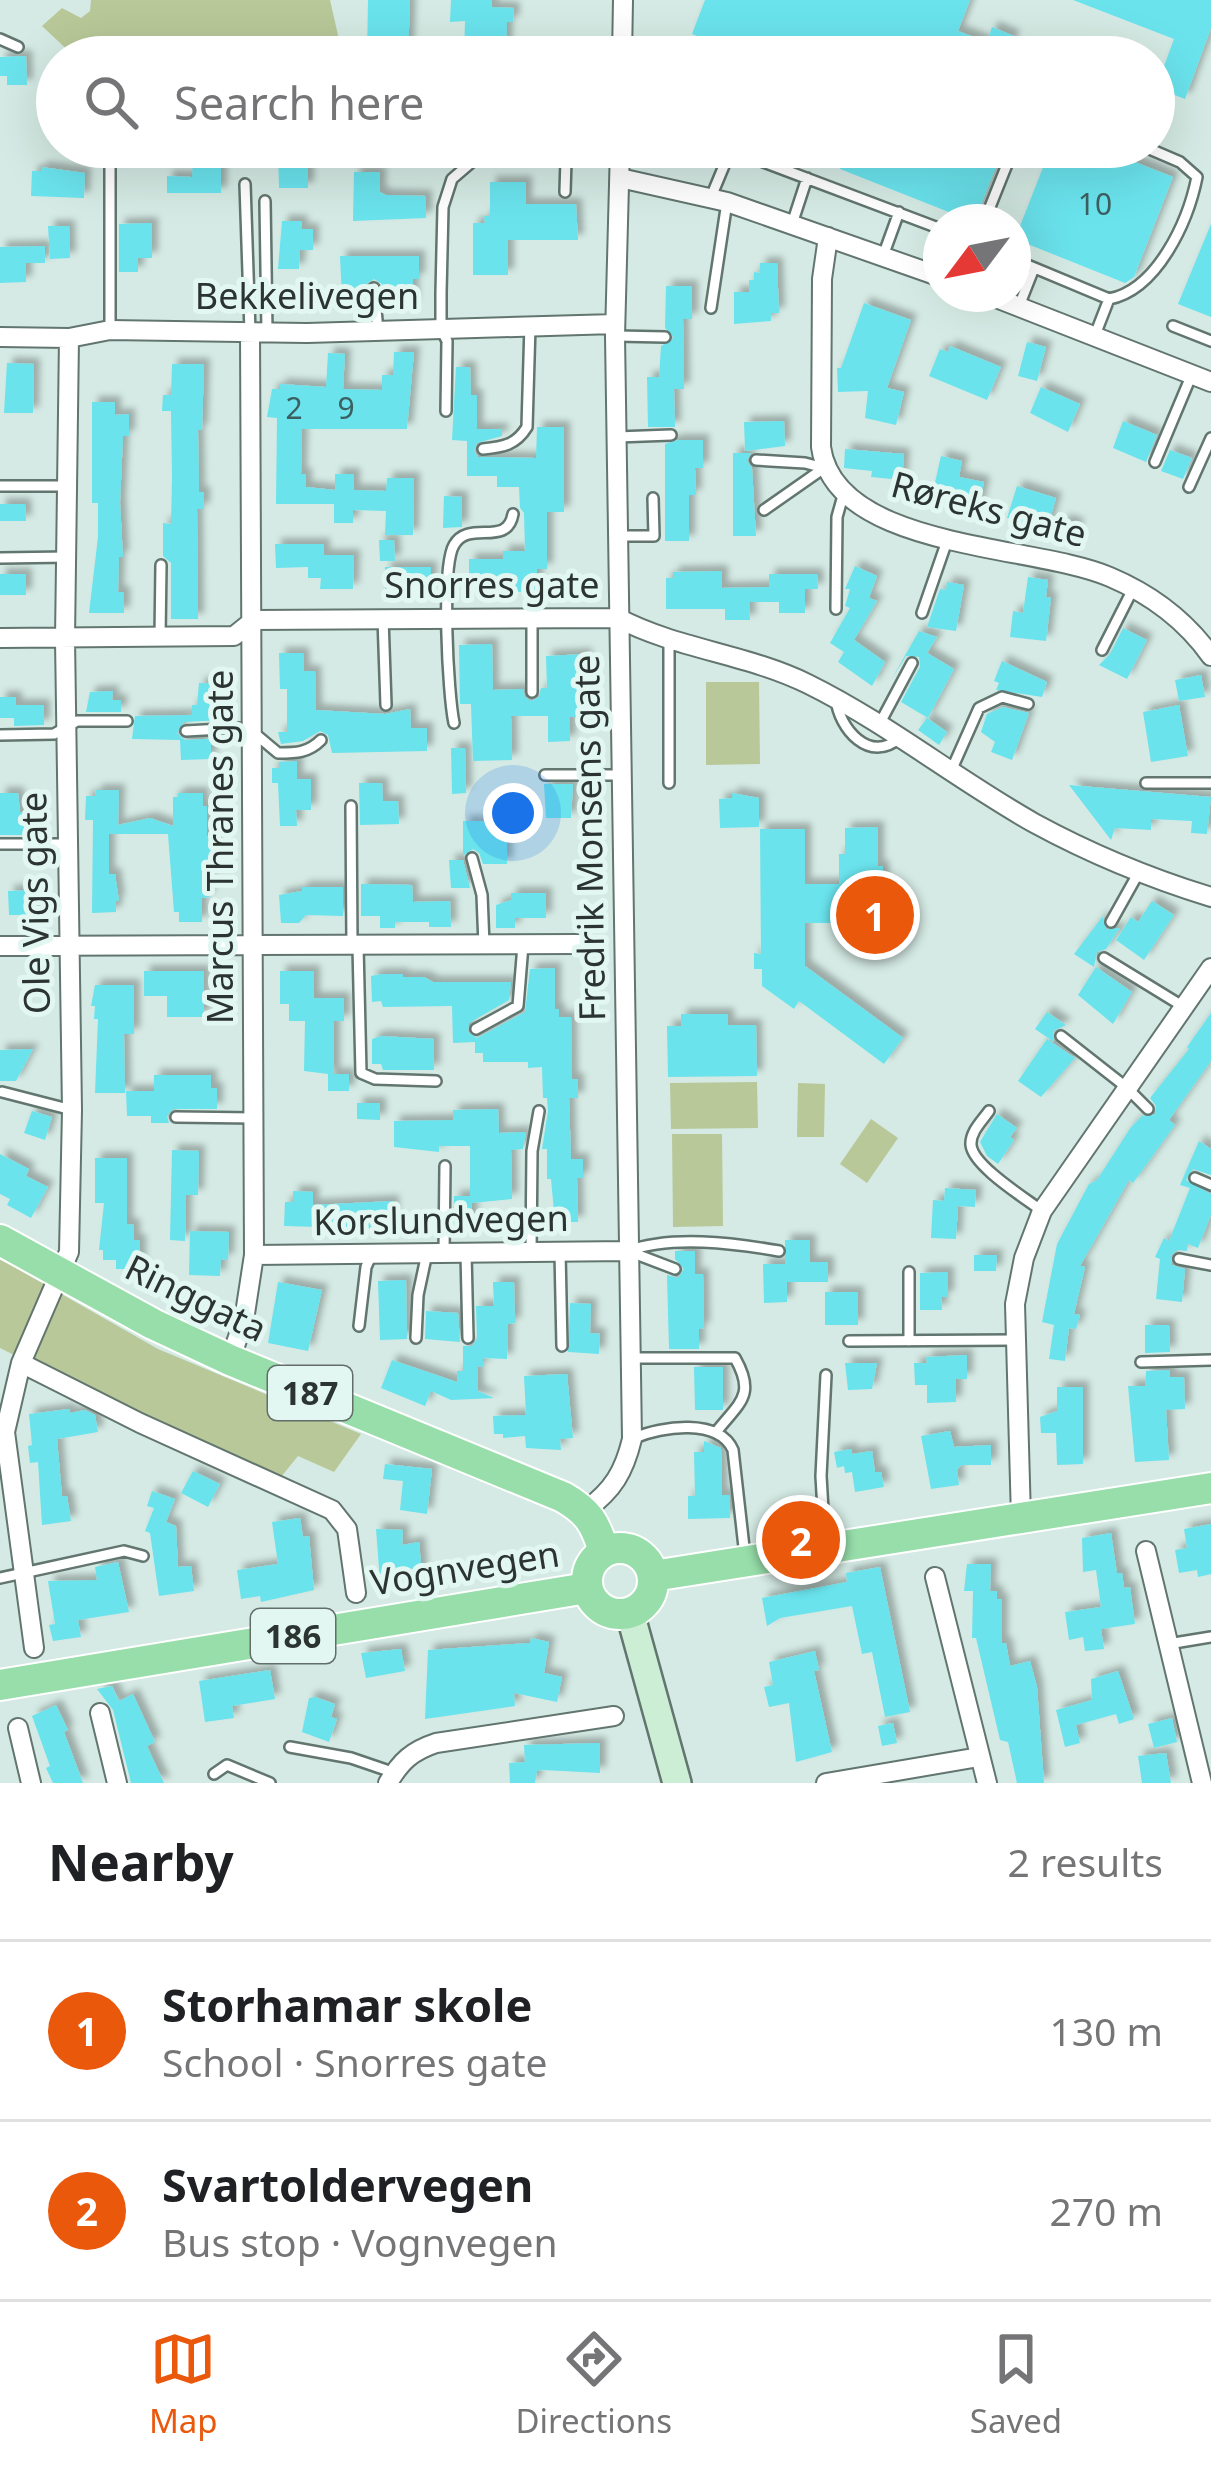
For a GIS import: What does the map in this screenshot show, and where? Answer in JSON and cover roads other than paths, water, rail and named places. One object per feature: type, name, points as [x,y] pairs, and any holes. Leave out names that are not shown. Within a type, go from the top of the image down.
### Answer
[{"type":"main road","name":"Ringgata","points":[[0,1240],[230,1360],[586,1510]]},
{"type":"main road","points":[[653,1576],[1211,1488]]},
{"type":"main road","points":[[586,1510],[604,1551]]},
{"type":"main road","points":[[619,1547],[633,1550],[648,1563],[653,1576],[650,1596],[630,1613],[605,1611],[587,1588],[592,1562],[604,1551],[619,1547]]},
{"type":"main road","name":"Vognvegen","points":[[0,1685],[587,1588]]},
{"type":"main road","points":[[630,1613],[677,1783]]},
{"type":"street","points":[[622,36],[623,0]]},
{"type":"street","name":"Fredrik Monsens gate","points":[[586,1510],[609,1493],[625,1468],[632,1439],[616,437],[620,168]]},
{"type":"street","points":[[620,178],[719,200],[923,270]]},
{"type":"street","points":[[824,468],[822,279],[828,238]]},
{"type":"street","points":[[1031,311],[1211,382]]},
{"type":"street","name":"Bekkelivegen","points":[[0,337],[69,338],[110,330],[378,331],[530,325],[615,330]]},
{"type":"street","name":"Marcus Thranes gate","points":[[230,1360],[244,1320],[254,1255],[258,332]]},
{"type":"street","name":"Ole Vigs gate","points":[[34,1648],[4,1456],[8,1412],[21,1363],[69,1252],[72,1111],[65,639],[69,338]]},
{"type":"street","name":"Røreks gate","points":[[824,468],[862,507],[904,526],[1075,566],[1133,590],[1177,617],[1211,656]]},
{"type":"street","name":"Snorres gate","points":[[0,638],[234,636],[254,620],[618,618],[639,629],[749,658],[880,723],[1032,822],[1139,872],[1211,897]]},
{"type":"street","points":[[0,946],[580,944]]},
{"type":"street","points":[[1022,1518],[1015,1304],[1024,1258],[1042,1211],[1211,968]]},
{"type":"street","name":"Korslundvegen","points":[[254,1255],[628,1251]]},
{"type":"street","points":[[21,1363],[140,1424],[332,1510],[347,1529],[356,1593]]},
{"type":"street","points":[[1146,1551],[1202,1783]]},
{"type":"street","points":[[935,1577],[987,1783]]},
{"type":"street","points":[[100,1713],[117,1783]]},
{"type":"street","points":[[391,1778],[415,1750],[436,1743],[614,1716]]},
{"type":"street","points":[[18,1728],[31,1783]]},
{"type":"street","points":[[826,1783],[979,1757]]},
{"type":"lane","points":[[0,39],[17,46]]},
{"type":"lane","points":[[1031,267],[1109,299],[1126,296],[1167,253],[1196,186],[1192,171],[1175,162]]},
{"type":"lane","points":[[110,168],[110,330]]},
{"type":"lane","points":[[446,411],[447,341],[441,329],[443,206],[452,179],[463,168]]},
{"type":"lane","points":[[565,192],[566,168]]},
{"type":"lane","points":[[711,308],[721,168]]},
{"type":"lane","points":[[780,168],[923,222]]},
{"type":"lane","points":[[991,204],[1006,168]]},
{"type":"lane","points":[[792,224],[807,178]]},
{"type":"lane","points":[[245,184],[258,332]]},
{"type":"lane","points":[[258,332],[265,201]]},
{"type":"lane","points":[[883,256],[899,212]]},
{"type":"lane","points":[[1031,276],[1034,268]]},
{"type":"lane","points":[[374,288],[378,331]]},
{"type":"lane","points":[[1095,335],[1109,299]]},
{"type":"lane","points":[[482,449],[508,446],[527,427],[530,325]]},
{"type":"lane","points":[[1173,326],[1211,341]]},
{"type":"lane","points":[[615,330],[665,337]]},
{"type":"lane","points":[[1155,462],[1192,374]]},
{"type":"lane","points":[[616,437],[671,435]]},
{"type":"lane","points":[[1189,487],[1211,438]]},
{"type":"lane","points":[[756,460],[824,468]]},
{"type":"lane","points":[[764,510],[824,468]]},
{"type":"lane","points":[[0,486],[67,486]]},
{"type":"lane","points":[[836,609],[837,517],[844,492]]},
{"type":"lane","points":[[617,536],[654,536],[653,498]]},
{"type":"lane","points":[[454,723],[448,618],[448,565],[453,546],[470,534],[504,532],[513,514]]},
{"type":"lane","points":[[922,613],[948,538]]},
{"type":"lane","points":[[0,558],[68,557]]},
{"type":"lane","points":[[160,637],[161,565]]},
{"type":"lane","points":[[1102,650],[1133,590]]},
{"type":"lane","points":[[383,618],[386,705]]},
{"type":"lane","points":[[532,618],[532,692]]},
{"type":"lane","points":[[669,637],[670,783]]},
{"type":"lane","points":[[880,723],[912,663]]},
{"type":"lane","points":[[951,771],[979,708],[1002,697],[1028,704]]},
{"type":"lane","points":[[836,699],[842,726],[853,736],[876,749],[889,747],[901,737]]},
{"type":"lane","points":[[0,735],[54,734],[77,721],[127,721]]},
{"type":"lane","points":[[186,730],[239,728],[253,732],[278,754],[312,749],[321,740]]},
{"type":"lane","points":[[545,775],[622,776]]},
{"type":"lane","points":[[1146,783],[1211,783]]},
{"type":"lane","points":[[351,806],[362,1073],[375,1079],[436,1081]]},
{"type":"lane","points":[[0,844],[67,844]]},
{"type":"lane","points":[[472,858],[482,895],[484,945]]},
{"type":"lane","points":[[1111,922],[1139,872]]},
{"type":"lane","points":[[476,1028],[518,1006],[523,945]]},
{"type":"lane","points":[[1104,958],[1184,1007]]},
{"type":"lane","points":[[1061,1036],[1148,1109]]},
{"type":"lane","points":[[2,1092],[72,1111]]},
{"type":"lane","points":[[531,1252],[532,1151],[539,1111]]},
{"type":"lane","points":[[989,1111],[973,1133],[972,1151],[979,1162],[1042,1211]]},
{"type":"lane","points":[[176,1118],[254,1118]]},
{"type":"lane","points":[[416,1337],[418,1295],[435,1253],[445,1166]]},
{"type":"lane","points":[[1195,1178],[1211,1185]]},
{"type":"lane","points":[[628,1251],[646,1244],[743,1245],[779,1251]]},
{"type":"lane","points":[[628,1251],[675,1269]]},
{"type":"lane","points":[[560,1252],[562,1346]]},
{"type":"lane","points":[[466,1253],[468,1338]]},
{"type":"lane","points":[[359,1326],[366,1268],[373,1254]]},
{"type":"lane","points":[[1179,1258],[1211,1265]]},
{"type":"lane","points":[[909,1271],[909,1341]]},
{"type":"lane","points":[[849,1341],[1015,1340]]},
{"type":"lane","points":[[629,1358],[735,1358],[747,1388],[716,1431]]},
{"type":"lane","points":[[1141,1362],[1211,1360]]},
{"type":"lane","points":[[825,1550],[821,1476],[826,1375]]},
{"type":"lane","points":[[632,1439],[649,1432],[716,1431],[728,1439],[734,1450],[746,1562]]},
{"type":"lane","points":[[0,1578],[124,1551],[143,1556]]},
{"type":"lane","points":[[1168,1644],[1211,1637]]},
{"type":"lane","points":[[290,1747],[351,1758],[391,1778]]},
{"type":"lane","points":[[214,1774],[227,1765],[270,1783]]},
{"type":"place","name":"Storhamar skole","points":[[875,915]]},
{"type":"place","name":"Svartoldervegen","points":[[801,1540]]}]
